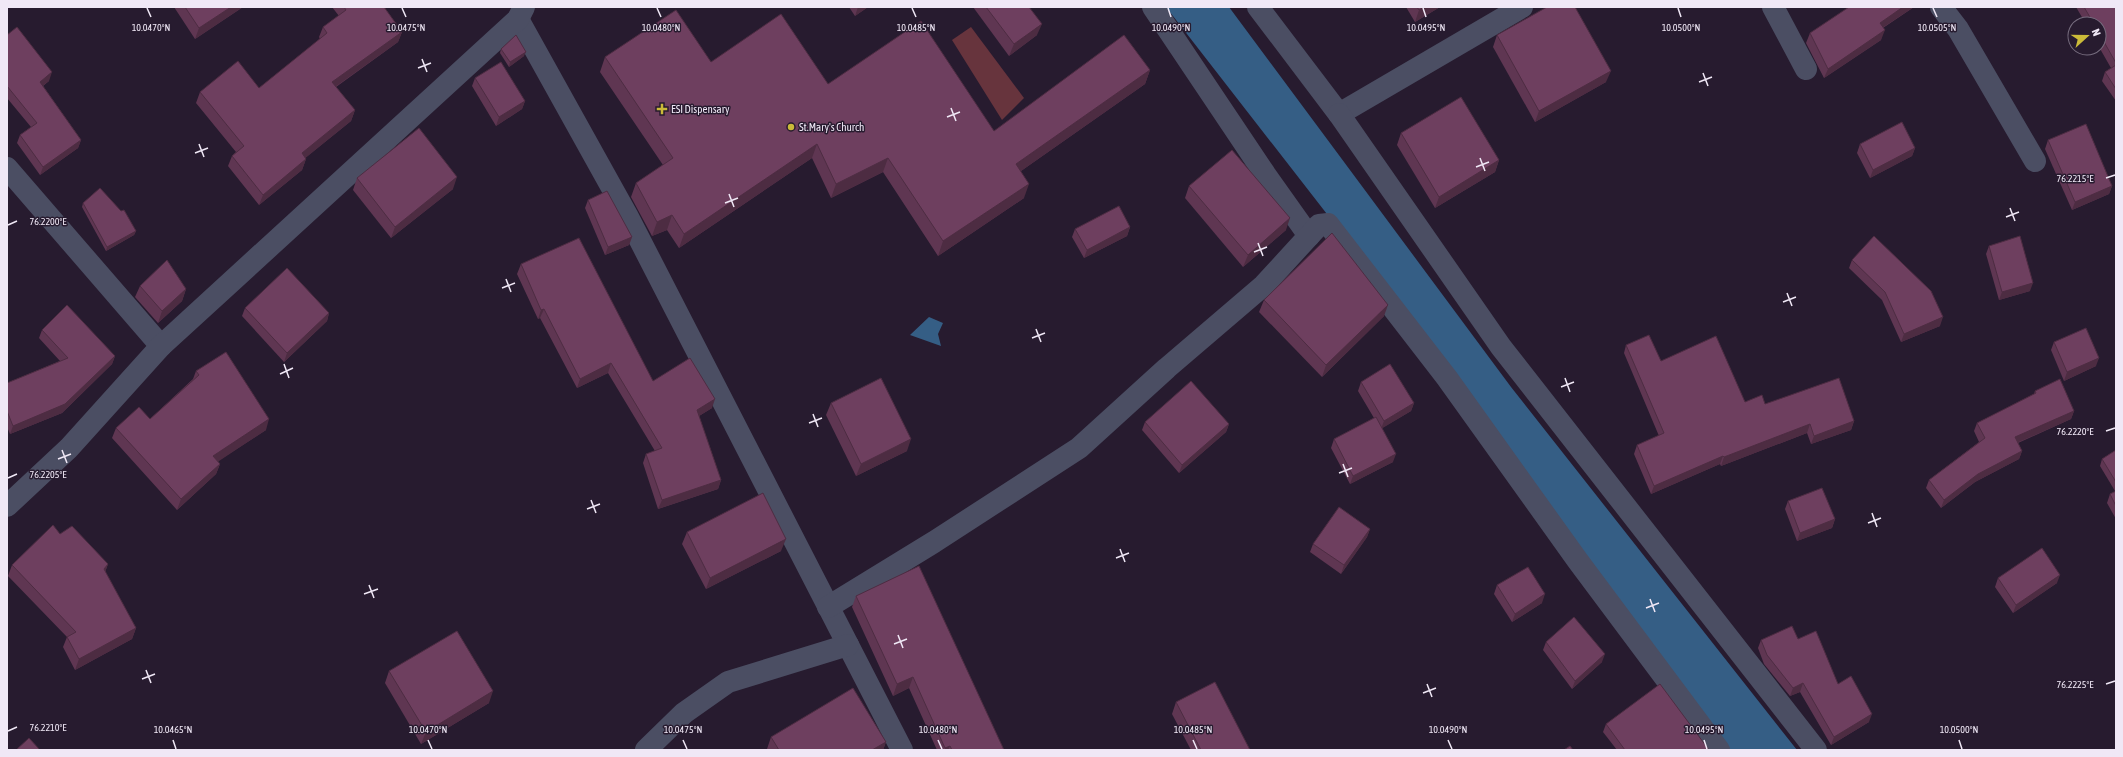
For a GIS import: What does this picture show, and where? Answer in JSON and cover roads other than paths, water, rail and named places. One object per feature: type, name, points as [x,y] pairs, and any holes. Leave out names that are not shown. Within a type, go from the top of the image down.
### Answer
[{"type":"street","points":[[1153,7],[1264,174],[1309,236]]},
{"type":"street","points":[[1258,7],[1339,114],[1501,347],[1816,750]]},
{"type":"street","points":[[1339,114],[1522,7]]},
{"type":"street","points":[[1773,7],[1806,69]]},
{"type":"street","points":[[1941,7],[1958,29],[2035,161]]},
{"type":"street","points":[[7,506],[68,448],[161,346],[521,13],[627,214],[902,750]]},
{"type":"street","points":[[7,168],[161,346]]},
{"type":"street","points":[[828,607],[934,542],[1080,448],[1167,368],[1264,285],[1319,226],[1328,224],[1446,378],[1578,561],[1719,750]]},
{"type":"street","points":[[646,750],[684,713],[728,682],[848,645]]},
{"type":"water","points":[[1166,7],[1229,7],[1511,387],[1797,750],[1729,750],[1487,420]]},
{"type":"water","points":[[929,317],[943,323],[938,334],[941,346],[910,335]]},
{"type":"place","name":"ESI Dispensary","points":[[662,109]]},
{"type":"place","name":"St.Mary's Church","points":[[791,127]]}]
